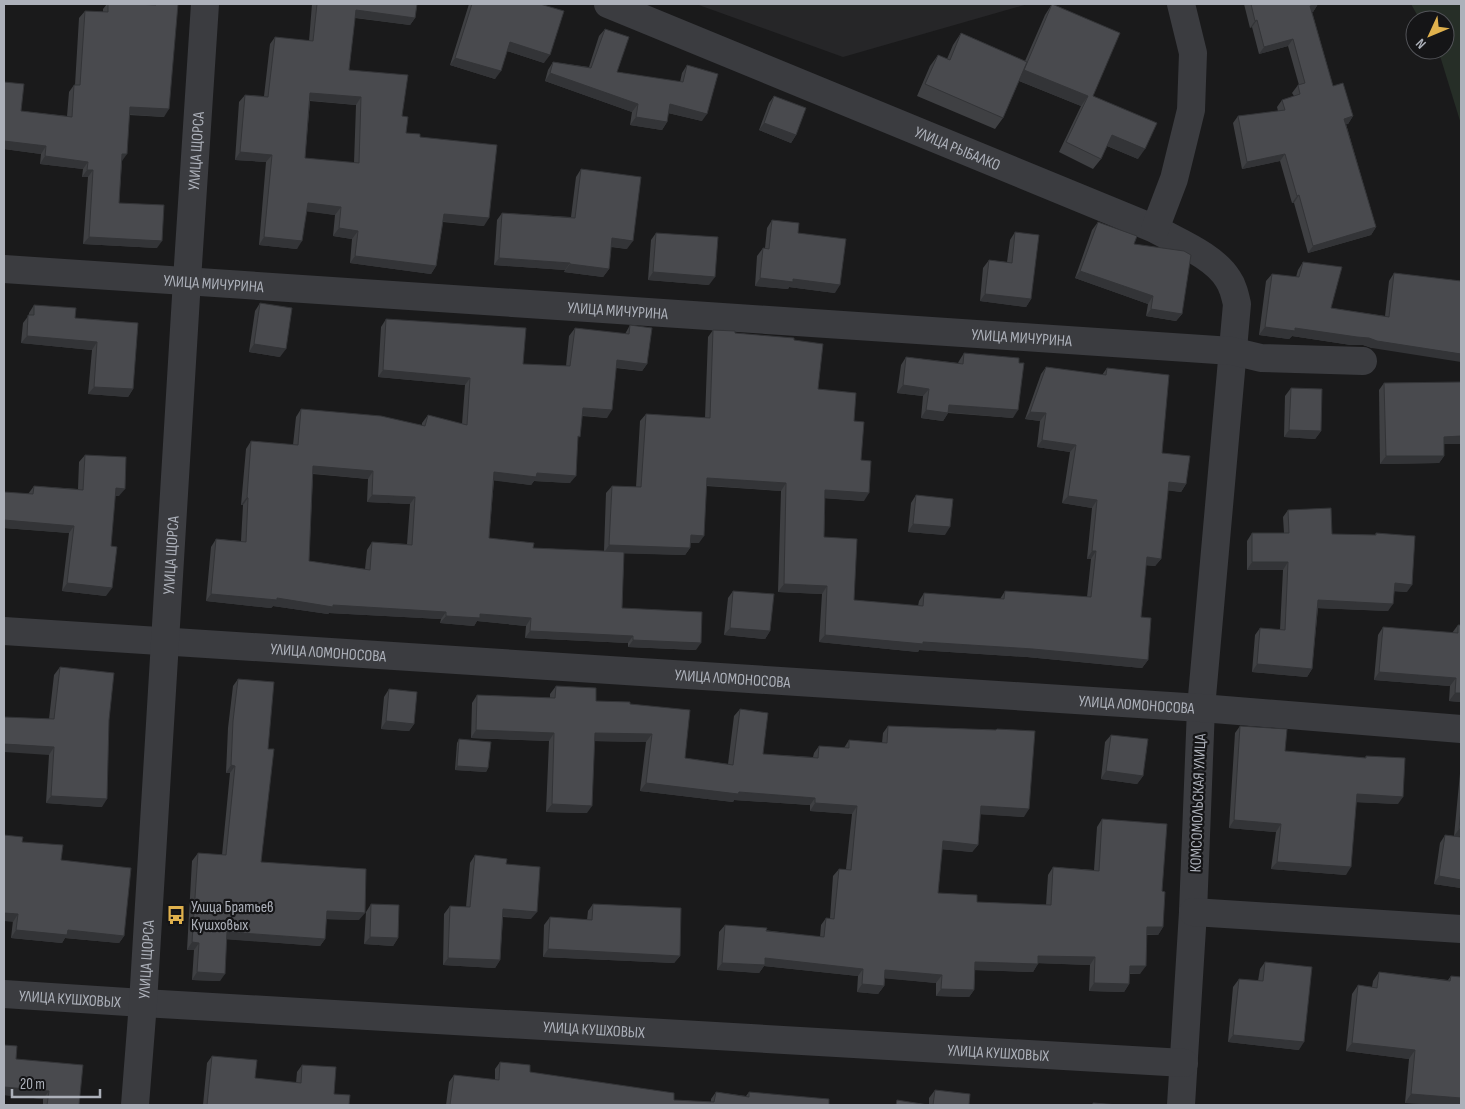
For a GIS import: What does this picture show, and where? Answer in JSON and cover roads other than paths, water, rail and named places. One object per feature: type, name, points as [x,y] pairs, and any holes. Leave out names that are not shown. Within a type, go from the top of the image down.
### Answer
[{"type":"street","name":"УЛИЦА ЩОРСА","points":[[135,1105],[143,1003],[205,4]]},
{"type":"street","name":"УЛИЦА РЫБАЛКО","points":[[608,4],[1155,229],[1211,260],[1228,278],[1237,304],[1232,352]]},
{"type":"street","points":[[1155,229],[1174,179],[1190,110],[1193,53],[1181,4]]},
{"type":"street","name":"УЛИЦА МИЧУРИНА","points":[[4,268],[1232,352],[1261,358],[1363,361]]},
{"type":"street","name":"КОМСОМОЛЬСКАЯ УЛИЦА","points":[[1181,1105],[1201,708],[1232,352]]},
{"type":"street","name":"УЛИЦА ЛОМОНОСОВА","points":[[4,631],[1201,708],[1461,729]]},
{"type":"street","points":[[1192,912],[1461,929]]},
{"type":"street","name":"УЛИЦА КУШХОВЫХ","points":[[4,994],[1184,1063]]},
{"type":"place","name":"Улица Братьев Кушховых","points":[[176,915]]}]
